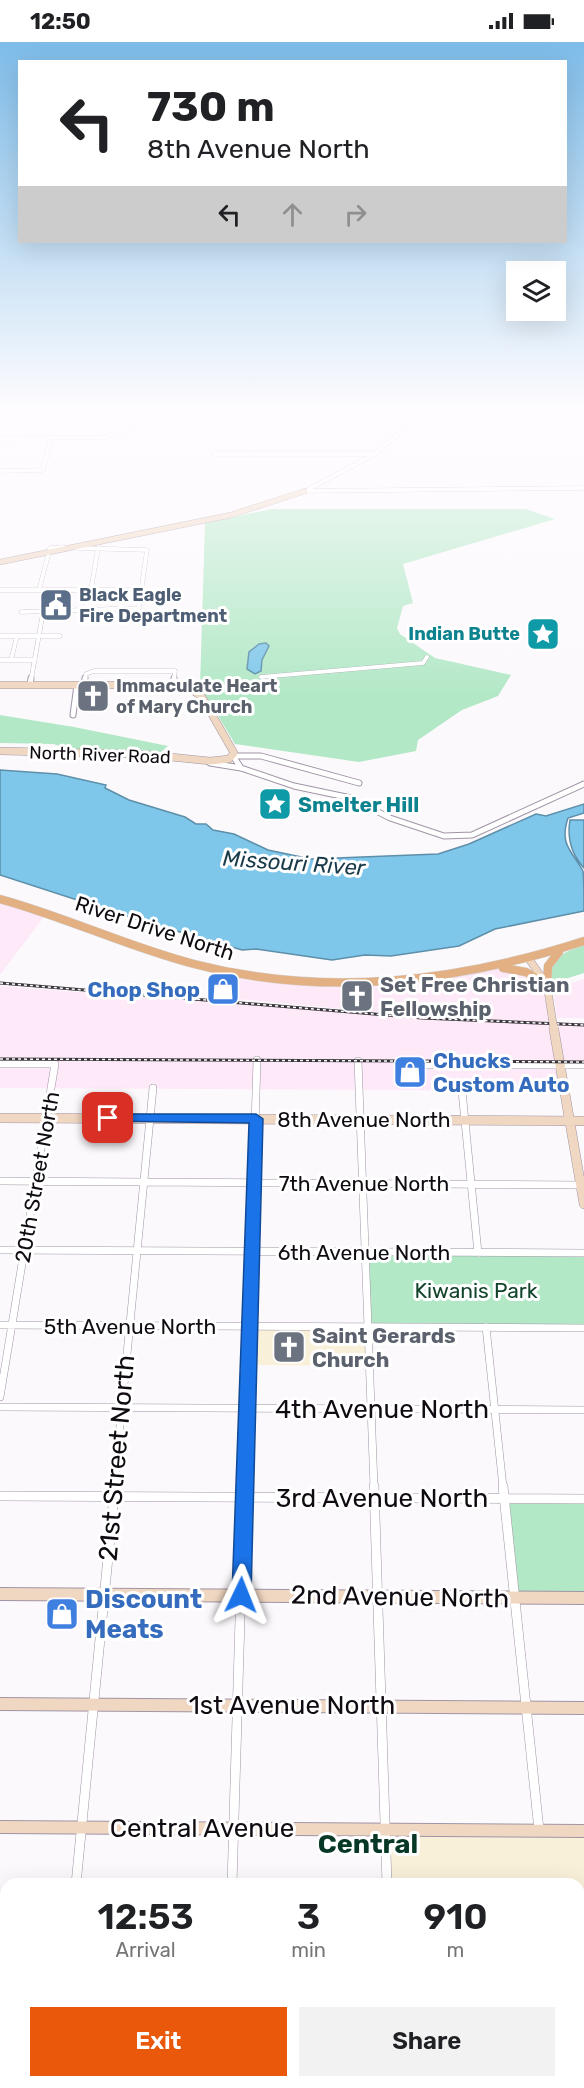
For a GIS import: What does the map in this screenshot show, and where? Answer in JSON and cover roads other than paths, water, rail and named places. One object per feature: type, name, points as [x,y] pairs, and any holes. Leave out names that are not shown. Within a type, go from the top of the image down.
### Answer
[{"type":"main road","name":"River Drive North","points":[[0,899],[102,931],[175,958],[240,974],[320,983],[370,983],[438,977],[559,951],[584,941]]},
{"type":"main road","points":[[547,985],[548,966],[559,951]]},
{"type":"main road","points":[[486,968],[517,969],[536,976],[547,985]]},
{"type":"street","points":[[0,562],[50,548],[232,516],[265,507]]},
{"type":"street","points":[[21,612],[139,610],[148,552],[144,548],[50,548]]},
{"type":"street","points":[[39,590],[50,548]]},
{"type":"street","points":[[91,590],[98,548]]},
{"type":"street","points":[[0,590],[142,590]]},
{"type":"street","points":[[30,686],[48,590]]},
{"type":"street","points":[[0,636],[60,636]]},
{"type":"street","points":[[11,660],[16,636]]},
{"type":"street","points":[[261,676],[423,663],[427,657]]},
{"type":"street","points":[[0,660],[35,660]]},
{"type":"street","points":[[73,715],[80,685],[88,672],[175,671],[174,685]]},
{"type":"street","points":[[0,686],[185,685],[202,697],[231,747],[231,757],[242,768]]},
{"type":"street","name":"North River Road","points":[[0,751],[141,754],[242,768],[294,786],[351,798],[390,818],[453,837],[472,834],[584,784]]},
{"type":"street","points":[[231,757],[261,756],[359,783]]},
{"type":"street","name":"North River Road","points":[[199,761],[231,757]]},
{"type":"street","points":[[530,958],[547,985],[584,1204]]},
{"type":"street","points":[[232,1878],[257,1060]]},
{"type":"street","points":[[358,1061],[387,1878]]},
{"type":"street","name":"20th Street North","points":[[0,1064],[55,1064],[0,1397]]},
{"type":"street","points":[[425,1065],[584,1065]]},
{"type":"street","name":"21st Street North","points":[[77,1878],[153,1088]]},
{"type":"street","points":[[462,1090],[478,1252]]},
{"type":"street","name":"8th Avenue North","points":[[0,1118],[584,1121]]},
{"type":"street","name":"7th Avenue North","points":[[0,1181],[582,1185]]},
{"type":"street","name":"6th Avenue North","points":[[0,1250],[584,1253]]},
{"type":"street","name":"5th Avenue North","points":[[0,1325],[584,1328]]},
{"type":"street","points":[[486,1328],[539,1830]]},
{"type":"street","name":"4th Avenue North","points":[[0,1407],[584,1410]]},
{"type":"street","name":"3rd Avenue North","points":[[0,1496],[584,1499]]},
{"type":"street","name":"2nd Avenue North","points":[[0,1594],[584,1598]]},
{"type":"street","name":"1st Avenue North","points":[[0,1704],[584,1708]]},
{"type":"street","name":"Central Avenue","points":[[0,1827],[584,1831]]},
{"type":"water","points":[[266,643],[269,646],[262,660],[261,671],[255,674],[247,669],[249,652],[259,644]]},
{"type":"water","name":"Missouri River","points":[[0,770],[57,774],[106,785],[105,788],[129,800],[185,817],[196,824],[206,824],[213,830],[234,834],[268,850],[311,859],[438,854],[469,844],[536,814],[546,816],[584,804],[584,813],[568,818],[565,835],[568,847],[583,871],[584,911],[495,929],[459,946],[391,956],[365,955],[332,960],[256,949],[242,950],[142,921],[0,875]]},
{"type":"water","points":[[570,820],[584,820],[584,868],[576,858],[571,846]]},
{"type":"railway","points":[[0,983],[422,1018],[584,1025]]},
{"type":"railway","points":[[0,1059],[584,1062]]},
{"type":"place","name":"Black Eagle Fire Department","points":[[56,605]]},
{"type":"place","name":"Indian Butte","points":[[543,634]]},
{"type":"place","name":"Immaculate Heart of Mary Church","points":[[93,696]]},
{"type":"place","name":"Smelter Hill","points":[[275,804]]},
{"type":"place","name":"Chop Shop","points":[[223,989]]},
{"type":"place","name":"Set Free Christian Fellowship","points":[[357,996]]},
{"type":"place","name":"Chucks Custom Auto","points":[[410,1072]]},
{"type":"place","name":"Saint Gerards Church","points":[[289,1347]]},
{"type":"place","name":"Discount Meats","points":[[62,1614]]},
{"type":"district","name":"Central","points":[[368,1844]]},
{"type":"park label","name":"Kiwanis Park","points":[[476,1290]]}]
